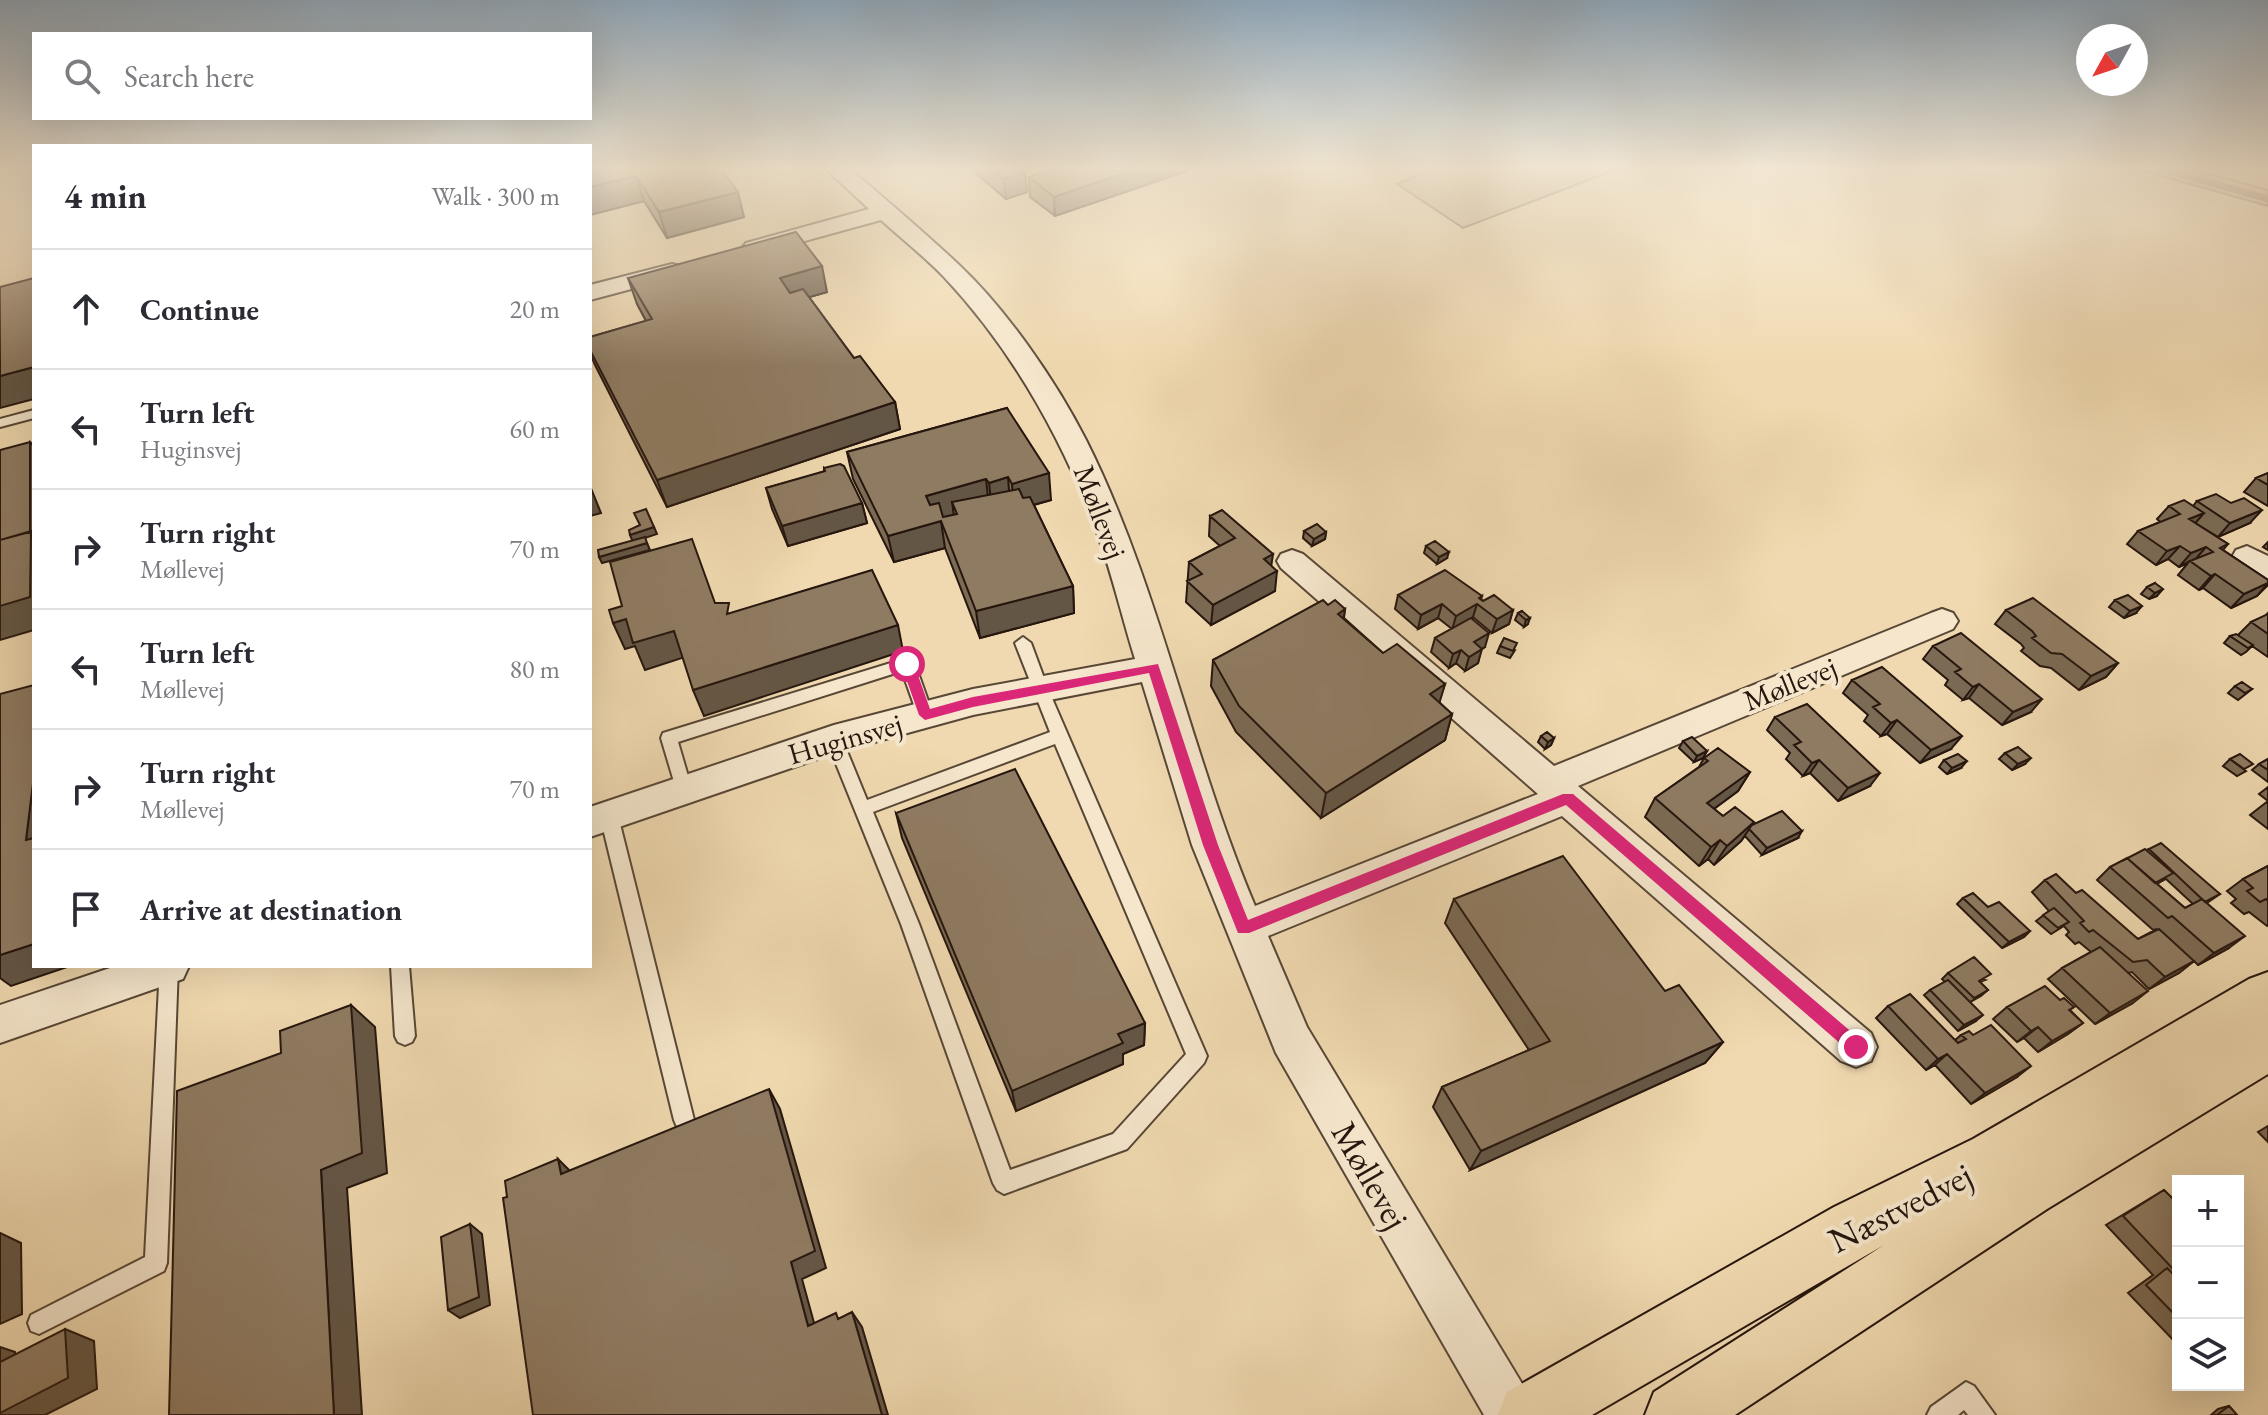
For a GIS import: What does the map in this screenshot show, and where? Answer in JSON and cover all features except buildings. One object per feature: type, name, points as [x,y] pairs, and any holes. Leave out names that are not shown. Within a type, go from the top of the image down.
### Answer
[{"type":"main road","name":"Næstvedvej","points":[[1530,1415],[1855,1228],[1993,1159],[2268,996]]},
{"type":"main road","name":"Næstvedvej","points":[[1677,1415],[2026,1188],[2268,1044]]},
{"type":"street","points":[[724,256],[804,234]]},
{"type":"street","name":"Møllevej","points":[[910,234],[952,271],[994,320],[1032,373],[1071,438],[1106,516],[1211,845],[1291,1039],[1512,1415]]},
{"type":"street","points":[[592,292],[694,264]]},
{"type":"street","points":[[1292,561],[1856,1047]]},
{"type":"street","name":"Møllevej","points":[[1244,928],[1942,621]]},
{"type":"street","name":"Huginsvej","points":[[600,819],[834,739],[1040,689],[1153,668]]},
{"type":"street","points":[[0,1024],[156,968]]},
{"type":"lane","points":[[0,423],[32,415]]},
{"type":"lane","points":[[834,739],[910,924],[1004,1183],[1120,1142],[1197,1056],[1023,643]]},
{"type":"lane","points":[[684,790],[669,738],[907,664],[925,715]]},
{"type":"lane","points":[[862,809],[1060,735]]},
{"type":"lane","points":[[600,819],[684,1120]]},
{"type":"lane","points":[[39,1323],[156,1263],[156,968]]},
{"type":"lane","points":[[400,968],[405,1036]]},
{"type":"lane","points":[[1939,1415],[1966,1394],[1983,1415]]},
{"type":"route","points":[[907,664],[925,715],[973,702],[1153,668],[1211,845],[1244,928],[1568,798],[1856,1047]]}]
